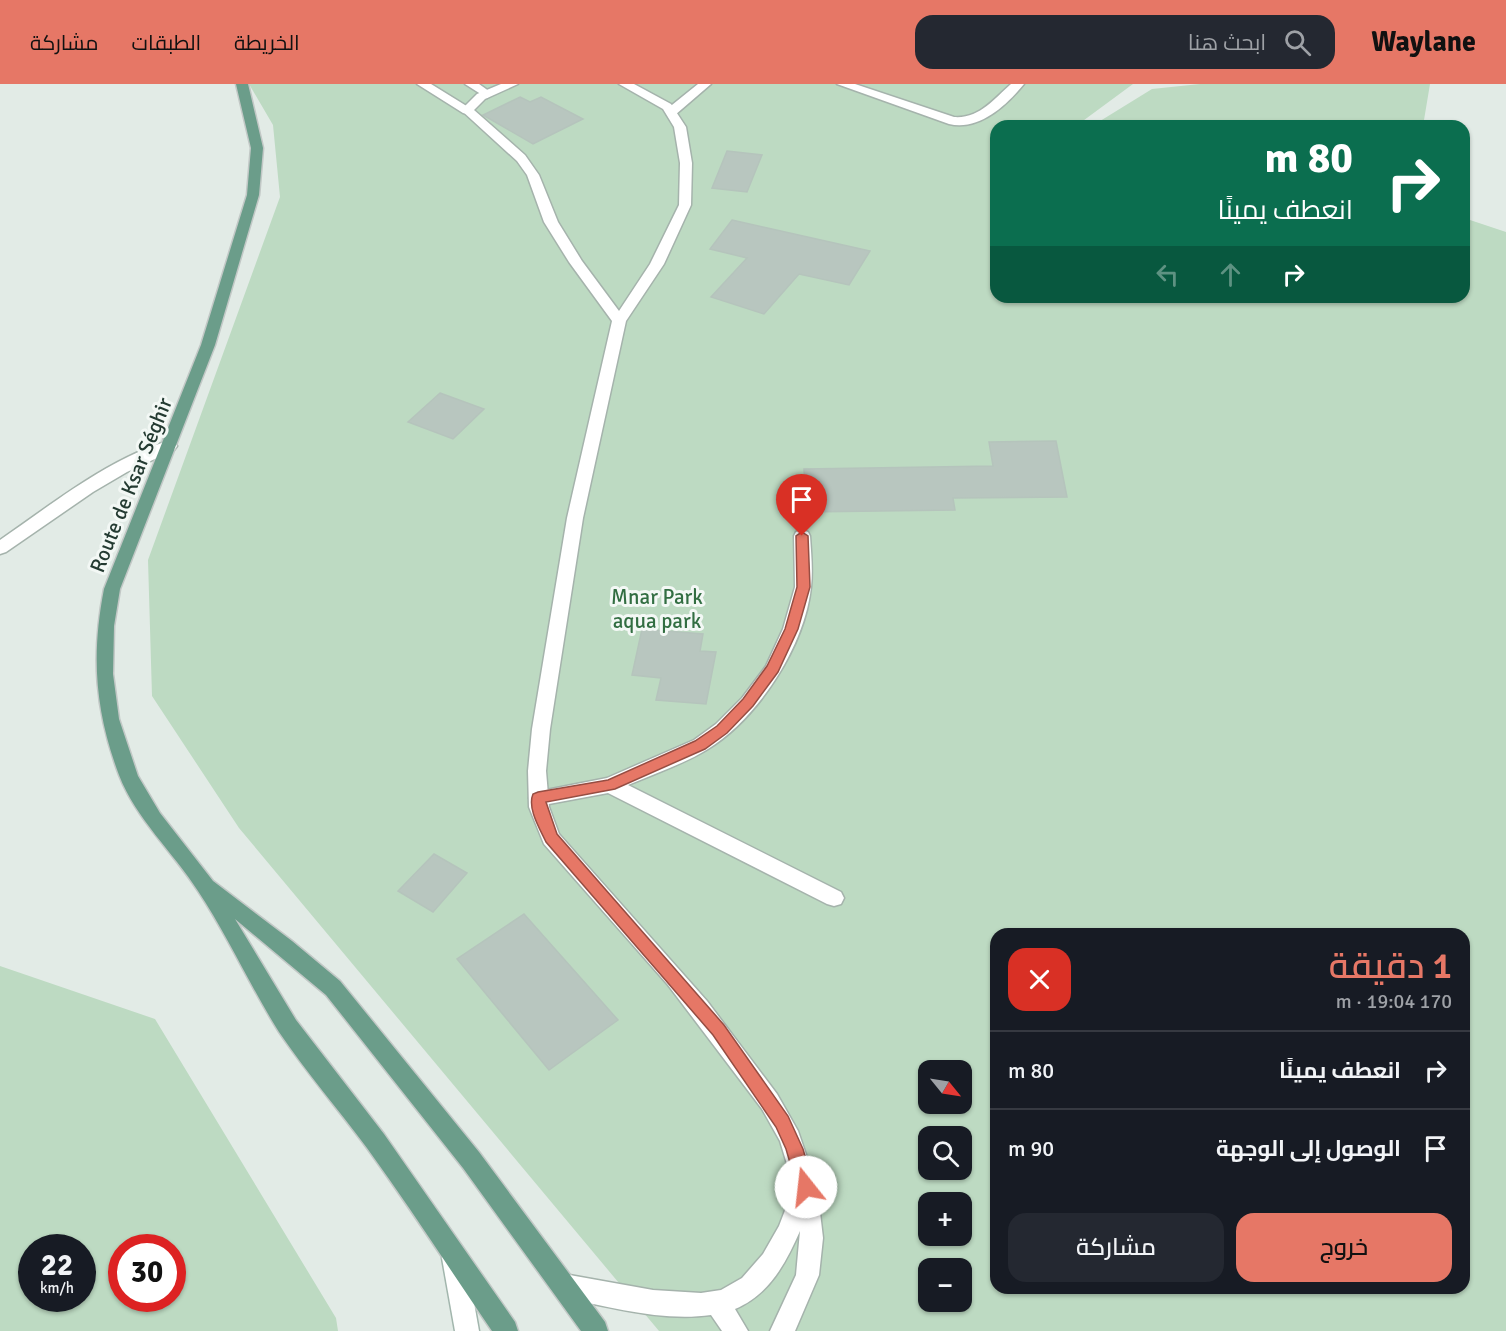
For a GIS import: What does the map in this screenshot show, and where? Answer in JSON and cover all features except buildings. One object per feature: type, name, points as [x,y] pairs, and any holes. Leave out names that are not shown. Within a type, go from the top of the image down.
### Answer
[{"type":"main road","name":"Route de Ksar Séghir","points":[[205,885],[153,818],[129,777],[110,719],[104,674],[105,626],[112,590],[208,345],[253,195],[257,148],[242,84]]},
{"type":"main road","points":[[205,885],[252,969],[288,1027],[376,1142],[506,1331]]},
{"type":"main road","points":[[205,885],[285,947],[333,988],[471,1160],[596,1331]]},
{"type":"street","points":[[423,84],[467,110],[521,158],[533,175],[551,222],[576,262],[619,321]]},
{"type":"street","points":[[471,84],[487,94]]},
{"type":"street","points":[[467,110],[476,100],[512,84]]},
{"type":"street","points":[[625,84],[649,96],[671,112],[680,127],[686,163],[685,205],[657,264],[619,321],[575,518],[541,729],[537,771],[538,798],[541,815],[551,838],[718,1030],[782,1121],[795,1149],[806,1187],[812,1236],[811,1257],[806,1281],[782,1331]]},
{"type":"street","points":[[671,112],[705,84]]},
{"type":"street","points":[[843,84],[953,121],[968,122],[978,118],[1018,84]]},
{"type":"street","points":[[0,548],[96,483],[121,468],[169,446]]},
{"type":"street","points":[[538,798],[610,785],[700,745],[722,729],[748,703],[773,669],[792,629],[803,587],[802,536]]},
{"type":"street","points":[[610,785],[834,898]]},
{"type":"street","points":[[564,1286],[663,1303],[717,1303],[735,1298],[753,1284],[768,1267],[789,1230],[806,1187]]},
{"type":"street","points":[[453,1253],[467,1331]]},
{"type":"street","points":[[717,1303],[736,1331]]},
{"type":"green space","name":"Mnar Park aqua park","points":[[249,84],[1133,84],[1084,120],[990,120],[990,303],[1470,303],[1470,220],[1506,232],[1506,1331],[659,1331],[239,828],[152,696],[148,560],[280,197],[273,125]]},
{"type":"green space","points":[[1200,84],[1430,84],[1424,120],[1102,120],[1152,89]]},
{"type":"green space","points":[[0,966],[155,1019],[336,1318],[338,1331],[0,1331]]},
{"type":"route","points":[[802,536],[803,587],[792,629],[773,669],[748,703],[722,729],[700,745],[610,785],[538,798],[544,823],[551,838],[718,1030],[782,1121],[795,1149],[806,1187]]}]
